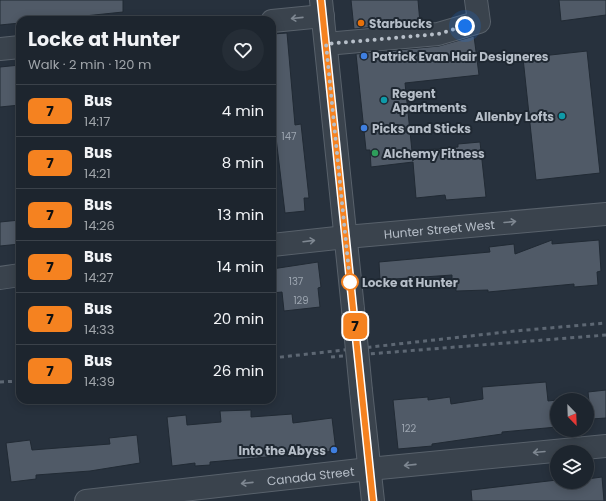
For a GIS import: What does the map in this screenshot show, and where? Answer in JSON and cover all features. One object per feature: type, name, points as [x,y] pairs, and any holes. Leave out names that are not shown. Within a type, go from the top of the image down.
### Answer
[{"type":"street","points":[[326,44],[438,34],[479,22],[476,0]]},
{"type":"street","points":[[276,20],[322,8],[373,501]]},
{"type":"street","points":[[0,50],[16,48]]},
{"type":"street","name":"Hunter Street West","points":[[276,246],[346,237],[606,214]]},
{"type":"street","points":[[0,278],[16,276]]},
{"type":"street","name":"Canada Street","points":[[86,501],[369,469],[606,446]]},
{"type":"building","points":[[0,0],[123,0],[123,12],[84,16],[16,16],[16,23],[0,25]]},
{"type":"building","points":[[351,0],[418,0],[420,23],[354,29]]},
{"type":"building","points":[[559,0],[606,0],[606,15],[561,21]]},
{"type":"building","points":[[287,33],[295,125],[301,124],[309,198],[304,198],[305,211],[285,213],[276,138],[276,34]]},
{"type":"building","points":[[474,36],[479,75],[405,83],[413,161],[412,151],[458,147],[458,144],[480,142],[486,197],[446,200],[445,195],[416,198],[413,162],[371,167],[370,150],[366,150],[356,54],[439,46]]},
{"type":"building","name":"Allenby Lofts","points":[[587,51],[600,173],[536,180],[523,58]]},
{"type":"building","points":[[16,65],[16,105],[0,107],[0,67]]},
{"type":"building","points":[[16,220],[16,244],[0,246],[0,222]]},
{"type":"building","points":[[552,240],[552,244],[599,240],[601,271],[597,272],[598,285],[574,287],[574,284],[488,292],[488,290],[456,291],[456,280],[452,280],[452,275],[380,280],[379,262],[490,252],[489,247],[514,244],[515,254]]},
{"type":"building","points":[[318,262],[321,287],[318,288],[320,307],[284,311],[282,292],[276,293],[276,268]]},
{"type":"building","points":[[546,382],[548,401],[550,401],[550,428],[502,432],[502,434],[432,444],[432,446],[398,449],[393,400],[428,397],[428,400],[450,397],[451,404],[483,399],[482,387]]},
{"type":"building","points":[[606,390],[606,418],[594,419],[594,393],[588,392]]},
{"type":"building","points":[[251,410],[251,417],[292,414],[293,423],[332,418],[336,451],[210,462],[210,465],[195,466],[195,463],[172,466],[167,417],[186,415],[187,425],[221,422],[220,411]]},
{"type":"building","points":[[137,435],[140,463],[90,471],[36,475],[36,479],[11,482],[6,443],[30,440],[32,450],[110,444],[109,438]]},
{"type":"building","points":[[602,477],[604,501],[472,501],[471,490],[550,481],[550,489],[594,489],[594,478]]},
{"type":"railway","points":[[276,358],[515,331],[606,323]]},
{"type":"railway","points":[[331,357],[606,335]]},
{"type":"railway","points":[[0,382],[16,381]]},
{"type":"bus line","name":"7","points":[[321,0],[373,501]]},
{"type":"place","name":"Starbucks","points":[[361,23]]},
{"type":"place","name":"Patrick Evan Hair Designeres","points":[[364,56]]},
{"type":"place","name":"Regent Apartments","points":[[384,100]]},
{"type":"place","name":"Allenby Lofts","points":[[562,116]]},
{"type":"place","name":"Picks and Sticks","points":[[364,128]]},
{"type":"place","name":"Alchemy Fitness","points":[[375,153]]},
{"type":"place","name":"Locke at Hunter","points":[[350,282]]},
{"type":"place","name":"Into the Abyss","points":[[334,450]]},
{"type":"route","points":[[350,282],[326,44],[438,34],[465,26]]}]
